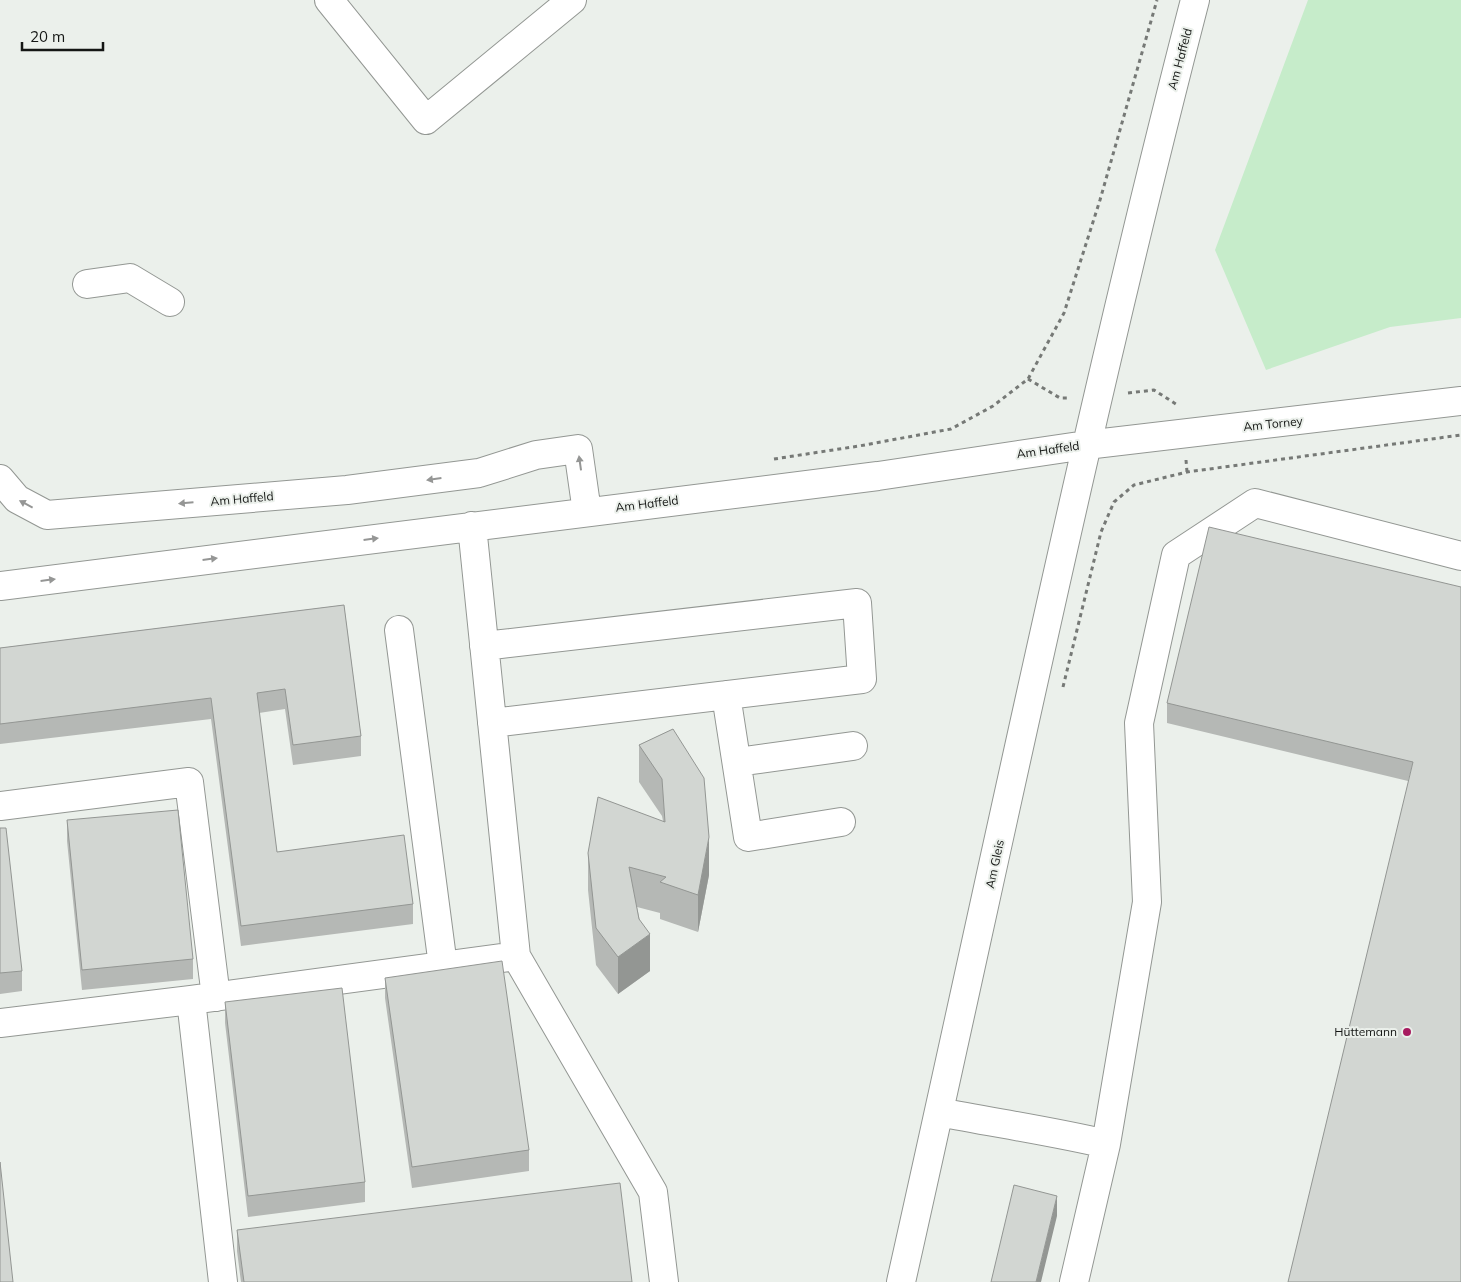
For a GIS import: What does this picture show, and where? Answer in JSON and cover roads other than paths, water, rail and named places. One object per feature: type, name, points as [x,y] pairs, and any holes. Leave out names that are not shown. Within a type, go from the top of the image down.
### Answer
[{"type":"street","points":[[329,0],[426,120],[572,0]]},
{"type":"street","name":"Am Haffeld","points":[[0,586],[878,476],[1086,445],[1140,211],[1195,0]]},
{"type":"street","points":[[87,284],[130,278],[170,302]]},
{"type":"street","name":"Am Torney","points":[[1086,445],[1461,401]]},
{"type":"street","name":"Am Gleis","points":[[901,1282],[1086,445]]},
{"type":"street","name":"Am Haffeld","points":[[0,479],[17,499],[47,515],[347,490],[479,473],[536,455],[578,449],[587,512]]},
{"type":"street","points":[[1074,1282],[1106,1144],[1147,902],[1140,723],[1176,554],[1255,503],[1461,556]]},
{"type":"street","points":[[472,526],[516,956],[653,1192],[664,1282]]},
{"type":"street","points":[[484,646],[857,603],[862,679],[492,723]]},
{"type":"street","points":[[399,630],[443,966]]},
{"type":"street","points":[[726,695],[748,837],[841,822]]},
{"type":"street","points":[[736,762],[853,746]]},
{"type":"street","points":[[0,806],[190,782],[203,999],[224,1282]]},
{"type":"street","points":[[0,1023],[203,999],[516,956]]},
{"type":"street","points":[[939,1112],[1034,1130],[1053,1131],[1106,1144]]},
{"type":"place","name":"Hüttemann","points":[[1407,1032]]}]
